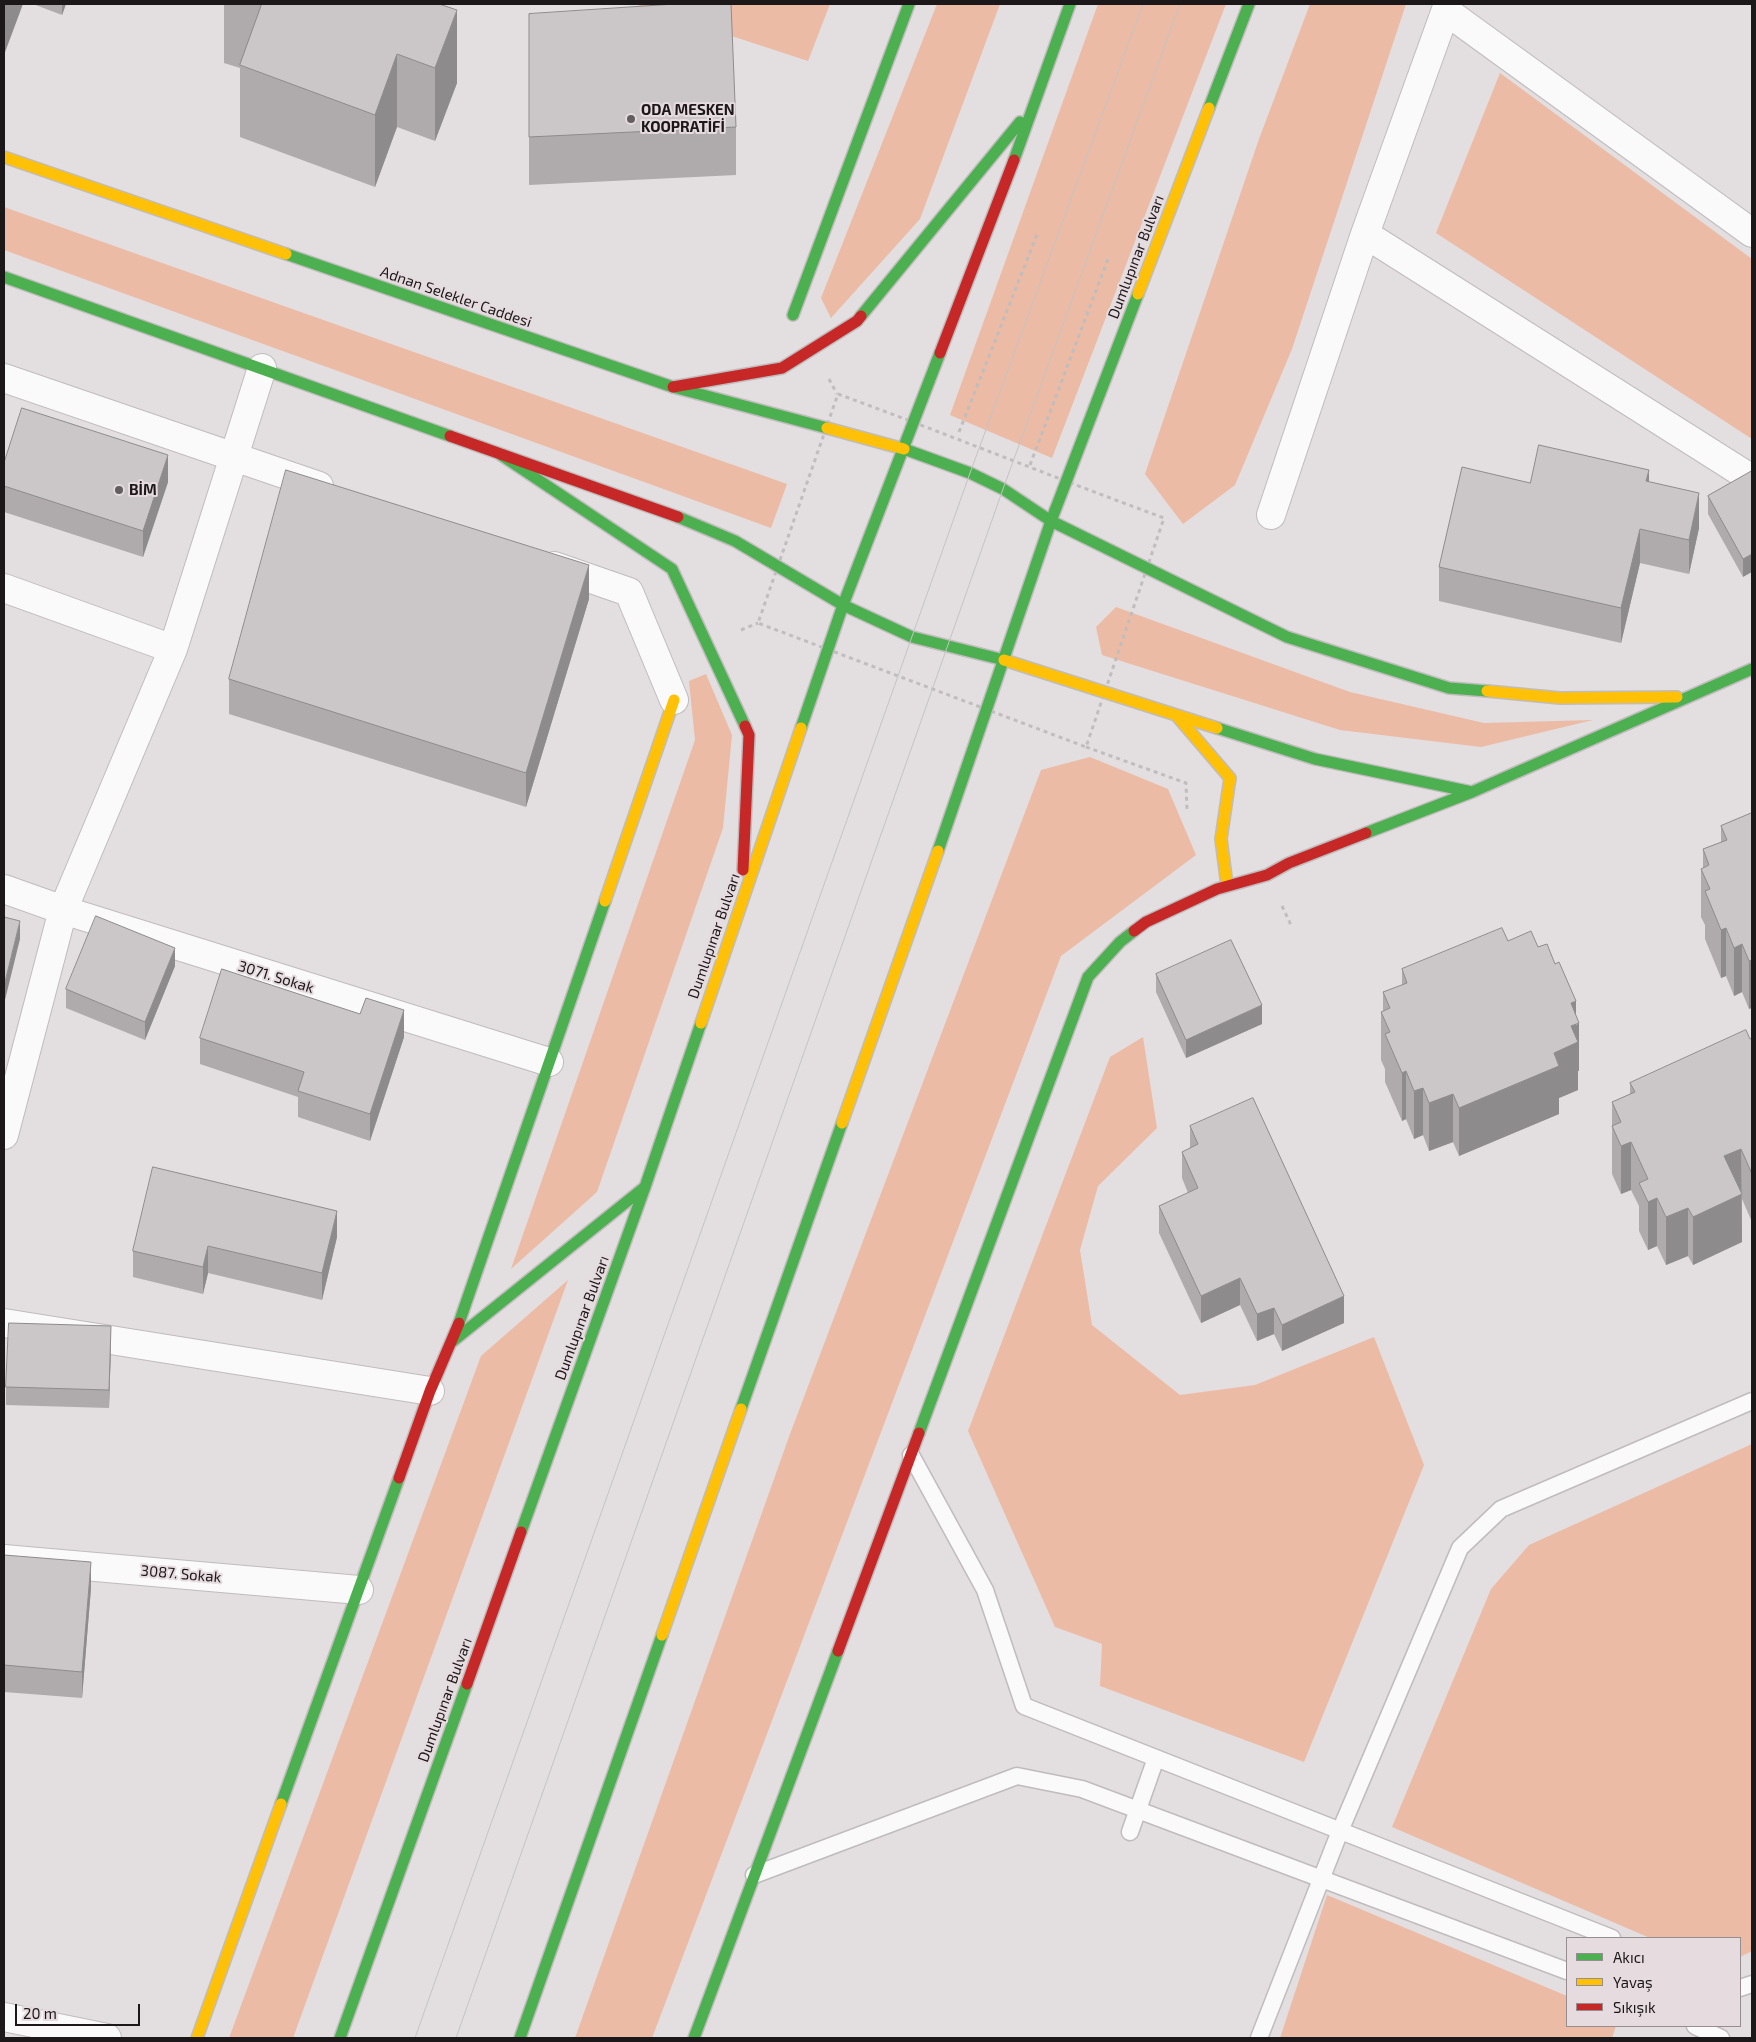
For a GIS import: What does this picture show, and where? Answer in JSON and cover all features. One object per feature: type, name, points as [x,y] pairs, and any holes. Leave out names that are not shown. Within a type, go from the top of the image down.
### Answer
[{"type":"main road","points":[[793,315],[909,4]]},
{"type":"main road","name":"Dumlupınar Bulvarı","points":[[340,2038],[645,1188],[843,605],[915,422],[1036,103],[1070,4]]},
{"type":"main road","name":"Dumlupınar Bulvarı","points":[[520,2038],[988,710],[1051,521],[1249,4]]},
{"type":"main road","points":[[673,387],[782,368],[856,321],[1036,103]]},
{"type":"main road","name":"Adnan Selekler Caddesi","points":[[4,157],[673,387],[904,449]]},
{"type":"main road","points":[[4,277],[686,520],[735,541],[843,605],[912,637],[1004,660],[1314,759],[1472,792]]},
{"type":"main road","points":[[904,449],[970,473],[1003,489],[1051,521],[1287,637],[1450,688],[1560,698],[1689,696]]},
{"type":"main road","points":[[501,455],[672,569],[749,735],[742,901]]},
{"type":"main road","points":[[694,2038],[1088,977],[1120,942],[1146,922],[1227,885],[1267,875],[1289,863],[1472,792],[1752,669]]},
{"type":"main road","points":[[197,2038],[430,1391],[453,1341],[674,700]]},
{"type":"main road","points":[[1176,715],[1230,778],[1221,839],[1227,885]]},
{"type":"main road","points":[[453,1341],[645,1188]]},
{"type":"main road","points":[[538,1986],[540,2012]]},
{"type":"street","points":[[1271,515],[1365,234],[1447,8],[1752,233]]},
{"type":"street","points":[[1365,234],[1752,479]]},
{"type":"street","points":[[4,1135],[63,910],[173,649],[262,368]]},
{"type":"street","points":[[4,378],[347,495]]},
{"type":"street","points":[[535,560],[629,592],[674,700]]},
{"type":"street","points":[[4,588],[173,649]]},
{"type":"street","name":"3071. Sokak","points":[[4,889],[63,910],[549,1062]]},
{"type":"street","points":[[4,1323],[430,1391]]},
{"type":"street","name":"3087. Sokak","points":[[4,1559],[359,1590]]},
{"type":"street","points":[[4,2017],[107,2038]]},
{"type":"lane","points":[[1259,2038],[1340,1831],[1460,1548],[1501,1509],[1752,1401]]},
{"type":"lane","points":[[911,1455],[985,1590],[1024,1706],[1609,1937]]},
{"type":"lane","points":[[1130,1832],[1156,1758]]},
{"type":"lane","points":[[754,1875],[1017,1776],[1082,1789],[1566,1972]]},
{"type":"lane","points":[[1697,2027],[1721,2038]]},
{"type":"path","points":[[956,439],[1038,232]]},
{"type":"path","points":[[1029,467],[1108,259]]},
{"type":"path","points":[[838,394],[915,422],[1066,482],[1164,518],[1086,747],[758,623],[838,394]]},
{"type":"shaded area","points":[[634,4],[830,4],[808,61]]},
{"type":"shaded area","points":[[937,4],[1000,4],[920,219],[831,318],[821,298]]},
{"type":"shaded area","points":[[1098,4],[1226,4],[1052,458],[950,415]]},
{"type":"shaded area","points":[[1310,4],[1406,4],[1292,349],[1235,485],[1183,524],[1145,474],[1259,139]]},
{"type":"shaded area","points":[[1500,73],[1752,259],[1752,439],[1436,233]]},
{"type":"shaded area","points":[[4,207],[787,484],[771,528],[4,250]]},
{"type":"shaded area","points":[[1116,607],[1350,692],[1484,723],[1593,720],[1481,747],[1340,730],[1102,655],[1096,627]]},
{"type":"shaded area","points":[[706,674],[732,735],[723,828],[597,1192],[511,1269],[695,740],[689,681]]},
{"type":"shaded area","points":[[1090,757],[1168,789],[1196,855],[1061,956],[652,2038],[575,2038],[790,1434],[1041,770]]},
{"type":"shaded area","points":[[1143,1037],[1157,1128],[1098,1186],[1080,1250],[1092,1325],[1180,1395],[1255,1385],[1374,1337],[1424,1465],[1304,1762],[1100,1686],[1102,1644],[1055,1627],[968,1431],[1110,1057]]},
{"type":"shaded area","points":[[568,1280],[293,2038],[229,2038],[481,1356]]},
{"type":"shaded area","points":[[1752,1444],[1752,1951],[1741,1956],[1741,1937],[1648,1937],[1392,1827],[1491,1589],[1529,1545]]},
{"type":"shaded area","points":[[1327,1895],[1566,1996],[1566,2027],[1616,2027],[1612,2038],[1280,2038]]},
{"type":"building","points":[[262,4],[439,4],[457,10],[435,68],[397,54],[375,115],[240,65]]},
{"type":"building","name":"ODA MESKEN KOOPRATİFİ","points":[[675,4],[731,4],[736,127],[529,137],[529,14]]},
{"type":"building","points":[[22,408],[168,455],[143,531],[4,486],[4,463]]},
{"type":"building","points":[[1539,445],[1649,470],[1646,481],[1699,493],[1689,540],[1640,529],[1621,608],[1439,567],[1462,467],[1530,483]]},
{"type":"building","points":[[286,470],[589,565],[526,773],[229,679]]},
{"type":"building","points":[[1752,471],[1752,554],[1743,559],[1708,496]]},
{"type":"building","points":[[1752,813],[1752,960],[1749,961],[1742,944],[1734,948],[1726,928],[1721,930],[1705,891],[1710,889],[1701,869],[1709,865],[1703,849],[1727,840],[1721,826]]},
{"type":"building","points":[[96,916],[175,948],[145,1022],[66,989]]},
{"type":"building","points":[[4,917],[20,921],[4,986]]},
{"type":"building","points":[[1502,928],[1508,941],[1531,931],[1538,947],[1547,944],[1555,964],[1559,962],[1576,1001],[1571,1003],[1579,1023],[1571,1026],[1578,1042],[1554,1053],[1559,1066],[1459,1108],[1453,1094],[1429,1103],[1423,1088],[1414,1091],[1406,1071],[1402,1073],[1385,1034],[1390,1032],[1381,1012],[1390,1008],[1383,992],[1407,983],[1402,969]]},
{"type":"building","points":[[1231,940],[1262,1005],[1186,1040],[1156,974]]},
{"type":"building","points":[[222,969],[360,1014],[366,998],[404,1010],[370,1114],[298,1091],[304,1072],[200,1038]]},
{"type":"building","points":[[1746,1030],[1750,1039],[1752,1038],[1752,1174],[1741,1149],[1724,1156],[1742,1194],[1693,1217],[1688,1208],[1666,1217],[1657,1198],[1648,1202],[1639,1183],[1648,1179],[1631,1142],[1621,1146],[1612,1126],[1621,1122],[1612,1102],[1635,1092],[1630,1083]]},
{"type":"building","points":[[1253,1098],[1344,1296],[1282,1325],[1274,1308],[1257,1314],[1240,1278],[1201,1296],[1159,1206],[1198,1188],[1182,1152],[1198,1144],[1190,1126]]},
{"type":"building","points":[[153,1167],[337,1211],[322,1273],[208,1246],[203,1267],[133,1251]]},
{"type":"building","points":[[9,1323],[111,1326],[109,1390],[6,1387]]},
{"type":"building","points":[[4,1555],[91,1562],[82,1672],[4,1665]]},
{"type":"tram line","points":[[415,2038],[970,473],[1143,4]]},
{"type":"tram line","points":[[456,2038],[1003,489],[1180,4]]},
{"type":"traffic: fast","points":[[793,315],[909,4]]},
{"type":"traffic: fast","points":[[1014,160],[1070,4]]},
{"type":"traffic: fast","points":[[1209,108],[1249,4]]},
{"type":"traffic: fast","points":[[861,316],[1020,122]]},
{"type":"traffic: fast","points":[[286,254],[673,387],[827,428]]},
{"type":"traffic: fast","points":[[4,277],[450,436]]},
{"type":"traffic: fast","points":[[938,851],[1051,521],[1138,294]]},
{"type":"traffic: fast","points":[[801,728],[843,605],[940,353]]},
{"type":"traffic: fast","points":[[904,449],[970,473],[1003,489],[1051,521]]},
{"type":"traffic: fast","points":[[501,455],[672,569],[745,726]]},
{"type":"traffic: fast","points":[[678,517],[735,541],[843,605]]},
{"type":"traffic: fast","points":[[1051,521],[1287,637],[1449,688],[1487,691]]},
{"type":"traffic: fast","points":[[843,605],[912,637],[1004,660]]},
{"type":"traffic: fast","points":[[1366,833],[1472,792],[1752,669]]},
{"type":"traffic: fast","points":[[1217,728],[1315,759],[1472,792]]},
{"type":"traffic: fast","points":[[459,1323],[605,901]]},
{"type":"traffic: fast","points":[[919,1433],[1088,977],[1120,942],[1134,931]]},
{"type":"traffic: fast","points":[[521,1532],[645,1187],[701,1023]]},
{"type":"traffic: fast","points":[[741,1409],[842,1123]]},
{"type":"traffic: fast","points":[[453,1341],[645,1187]]},
{"type":"traffic: fast","points":[[281,1804],[399,1478]]},
{"type":"traffic: fast","points":[[520,2038],[662,1635]]},
{"type":"traffic: fast","points":[[694,2038],[838,1651]]},
{"type":"traffic: fast","points":[[340,2038],[467,1684]]},
{"type":"traffic: slow","points":[[1138,294],[1209,108]]},
{"type":"traffic: slow","points":[[4,157],[286,254]]},
{"type":"traffic: slow","points":[[827,428],[904,449]]},
{"type":"traffic: slow","points":[[1004,660],[1217,728]]},
{"type":"traffic: slow","points":[[1487,691],[1560,698],[1677,697]]},
{"type":"traffic: slow","points":[[605,901],[674,700]]},
{"type":"traffic: slow","points":[[1176,715],[1230,778],[1221,839],[1227,885]]},
{"type":"traffic: slow","points":[[701,1023],[801,728]]},
{"type":"traffic: slow","points":[[842,1123],[938,851]]},
{"type":"traffic: slow","points":[[662,1635],[741,1409]]},
{"type":"traffic: slow","points":[[197,2038],[281,1804]]},
{"type":"traffic: jam","points":[[940,353],[1014,160]]},
{"type":"traffic: jam","points":[[673,387],[782,368],[857,321],[861,316]]},
{"type":"traffic: jam","points":[[450,436],[678,517]]},
{"type":"traffic: jam","points":[[743,870],[749,735],[745,726]]},
{"type":"traffic: jam","points":[[1134,931],[1146,922],[1217,889],[1267,875],[1289,863],[1366,833]]},
{"type":"traffic: jam","points":[[399,1478],[430,1391],[459,1323]]},
{"type":"traffic: jam","points":[[838,1651],[919,1433]]},
{"type":"traffic: jam","points":[[467,1684],[521,1532]]},
{"type":"place","name":"ODA MESKEN KOOPRATİFİ","points":[[631,119]]},
{"type":"place","name":"BİM","points":[[119,490]]}]
